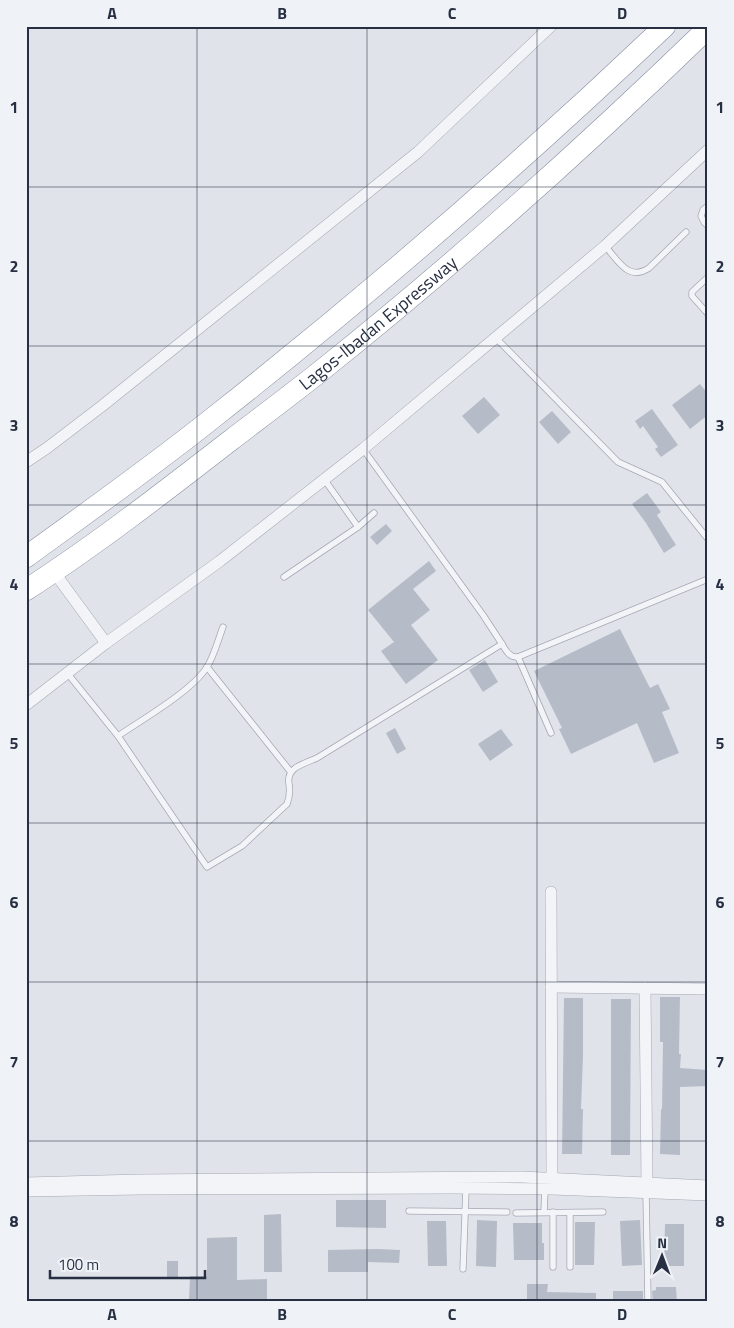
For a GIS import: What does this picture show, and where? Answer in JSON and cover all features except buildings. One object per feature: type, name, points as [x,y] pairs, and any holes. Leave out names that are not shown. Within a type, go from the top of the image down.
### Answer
[{"type":"highway","name":"Lagos-Ibadan Expressway","points":[[26,557],[213,418],[318,334],[522,158],[665,26]]},
{"type":"highway","name":"Lagos-Ibadan Expressway","points":[[26,590],[54,572],[161,494],[322,370],[448,266],[564,164],[708,28]]},
{"type":"street","points":[[26,462],[110,400],[418,152],[550,27]]},
{"type":"street","points":[[26,705],[106,643],[220,561],[363,449],[605,246],[708,150]]},
{"type":"street","points":[[54,572],[106,643]]},
{"type":"street","points":[[551,892],[552,1177]]},
{"type":"street","points":[[551,987],[708,990]]},
{"type":"street","points":[[645,988],[646,1187]]},
{"type":"street","points":[[522,1177],[522,1189]]},
{"type":"street","points":[[26,1191],[552,1177],[708,1194]]},
{"type":"street","points":[[26,1184],[139,1180],[351,1183],[466,1189],[708,1186]]},
{"type":"lane","points":[[708,206],[701,216],[708,226]]},
{"type":"lane","points":[[605,246],[624,269],[635,273],[643,272],[686,232]]},
{"type":"lane","points":[[708,277],[692,292],[692,296],[708,314]]},
{"type":"lane","points":[[496,338],[618,462],[662,482],[708,539]]},
{"type":"lane","points":[[363,449],[483,615],[508,654],[514,658],[708,579]]},
{"type":"lane","points":[[324,479],[358,526]]},
{"type":"lane","points":[[284,578],[374,513]]},
{"type":"lane","points":[[118,736],[196,681],[207,667],[223,628]]},
{"type":"lane","points":[[68,674],[118,736],[207,867],[242,846],[287,804],[290,789],[288,781],[290,771],[316,758],[502,644]]},
{"type":"lane","points":[[518,657],[551,732]]},
{"type":"lane","points":[[207,667],[290,771]]},
{"type":"lane","points":[[646,1187],[648,1302]]},
{"type":"lane","points":[[463,1269],[466,1189]]},
{"type":"lane","points":[[544,1212],[545,1189]]},
{"type":"lane","points":[[409,1211],[507,1212]]},
{"type":"lane","points":[[553,1212],[553,1267]]},
{"type":"lane","points":[[516,1213],[603,1212]]},
{"type":"lane","points":[[570,1213],[570,1267]]}]
